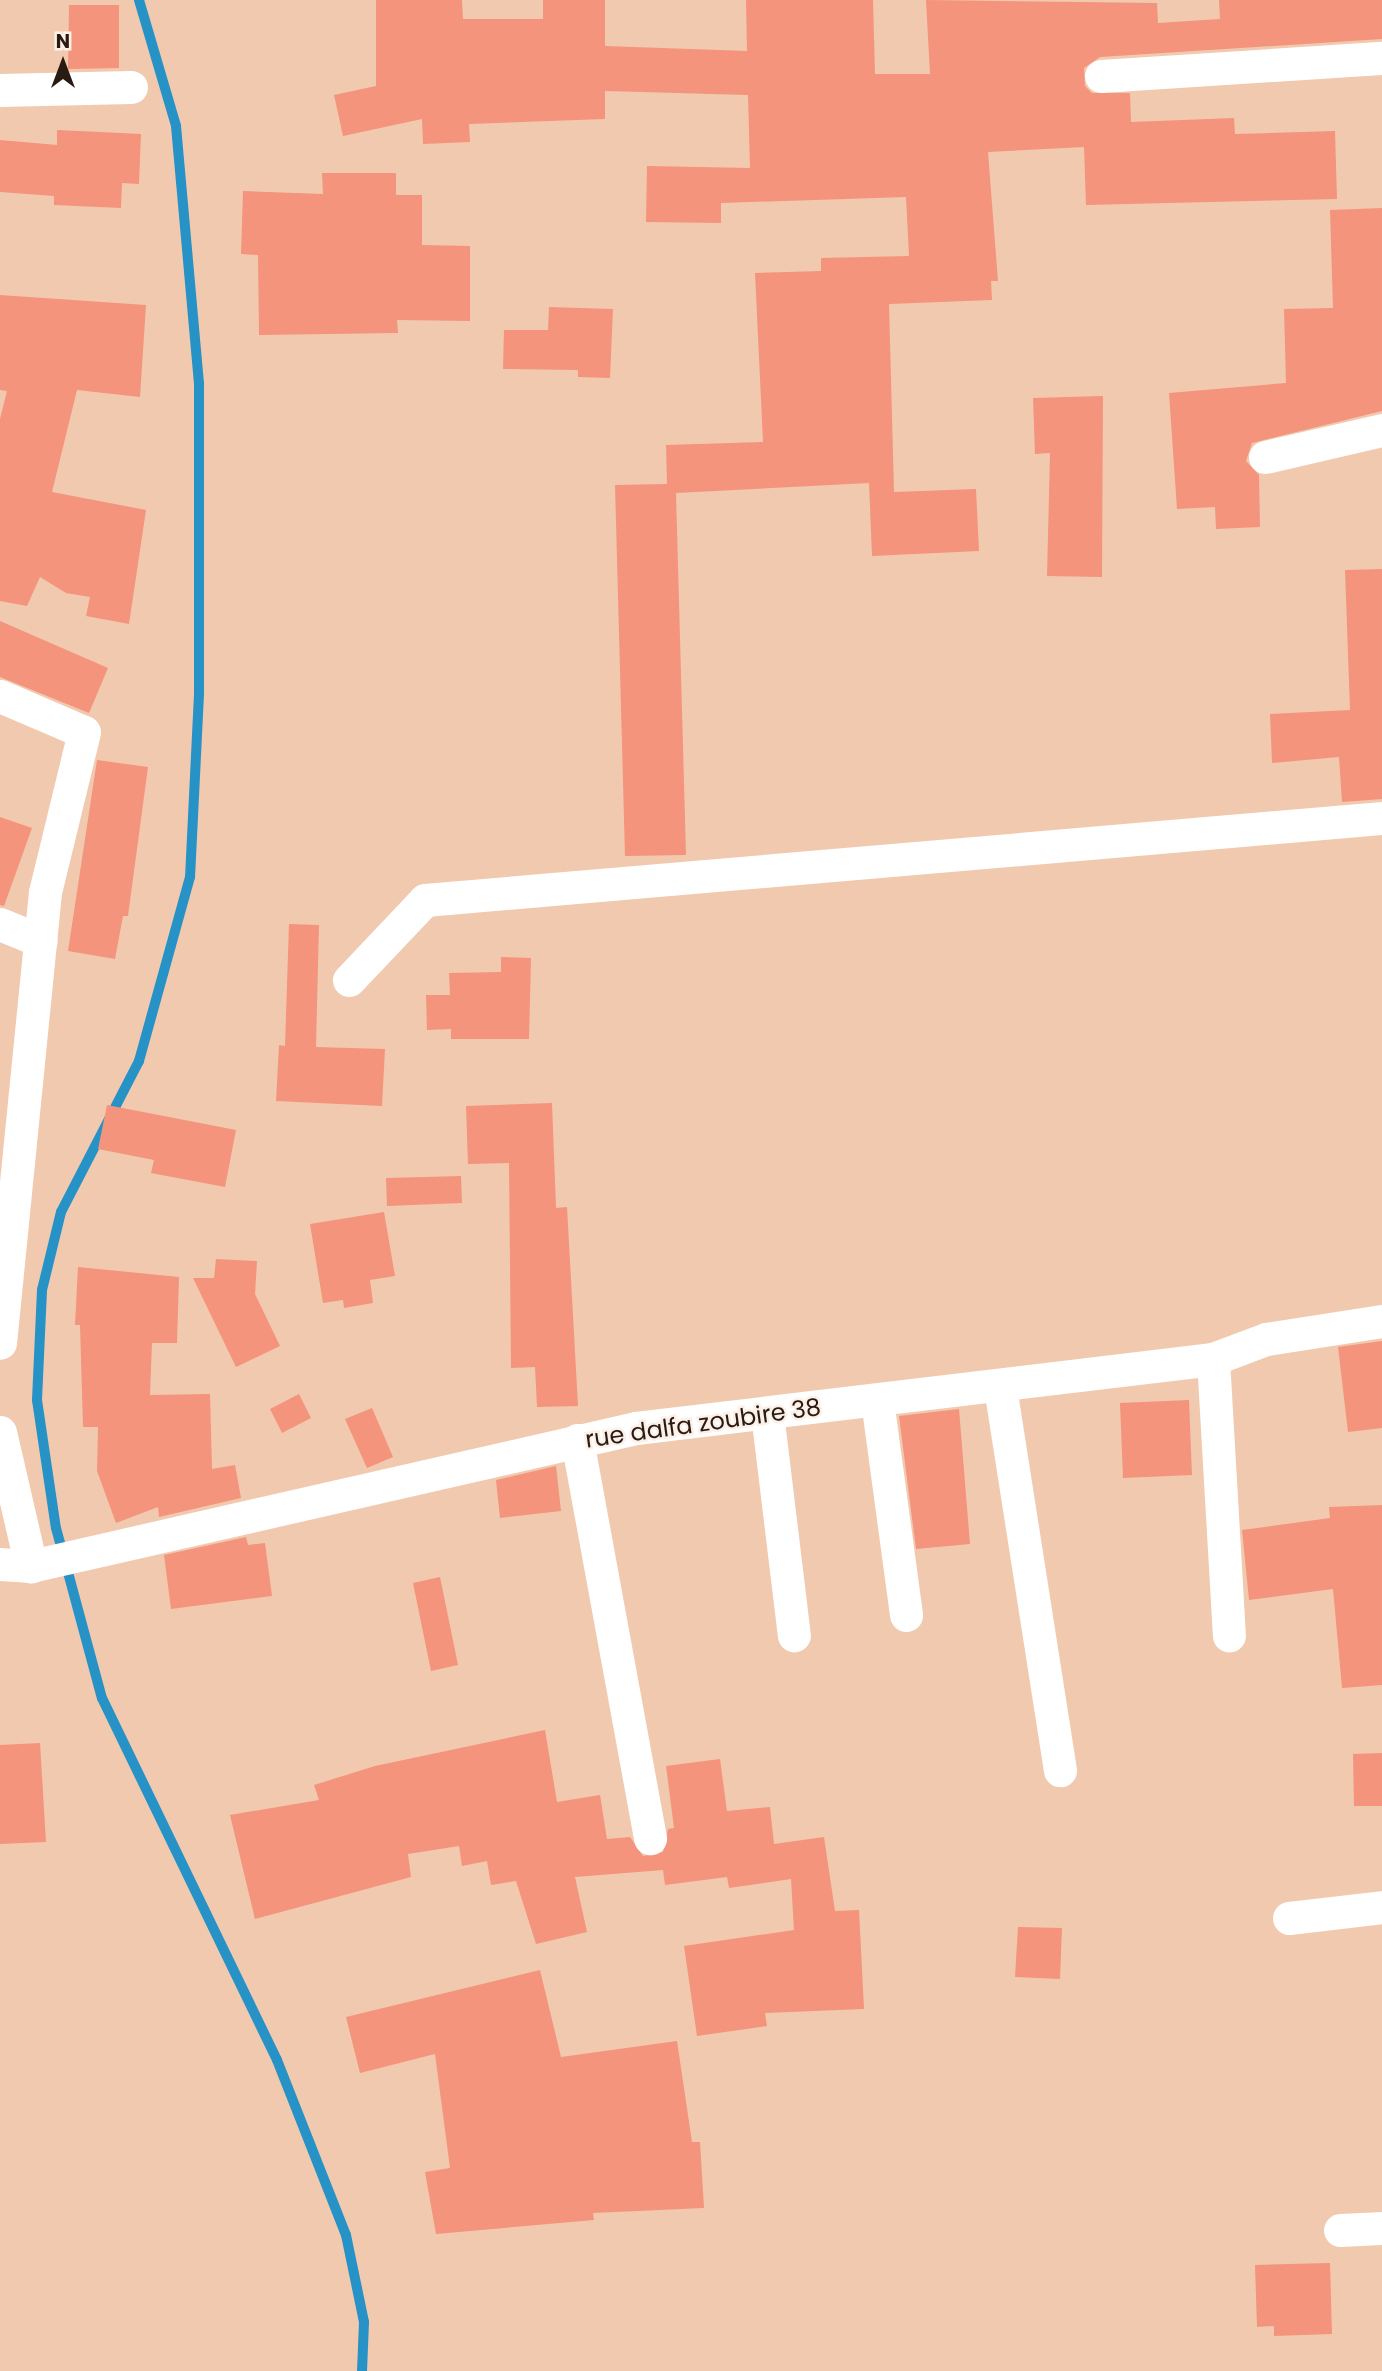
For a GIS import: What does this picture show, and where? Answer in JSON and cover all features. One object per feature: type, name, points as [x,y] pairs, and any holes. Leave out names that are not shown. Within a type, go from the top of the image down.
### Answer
[{"type":"street","points":[[1101,76],[1382,58]]},
{"type":"street","points":[[0,90],[131,87]]},
{"type":"street","points":[[1265,457],[1382,430]]},
{"type":"street","points":[[0,696],[84,732],[45,892],[41,941],[10,1138],[0,1335]]},
{"type":"street","points":[[349,979],[425,900],[1382,818]]},
{"type":"street","points":[[0,924],[41,941]]},
{"type":"street","name":"rue dalfa zoubire 38","points":[[15,1565],[577,1440],[766,1413],[1000,1387],[1213,1359],[1266,1339],[1382,1321]]},
{"type":"street","points":[[1213,1359],[1229,1636]]},
{"type":"street","points":[[1000,1387],[1060,1770]]},
{"type":"street","points":[[877,1400],[906,1615]]},
{"type":"street","points":[[766,1413],[794,1635]]},
{"type":"street","points":[[0,1432],[15,1565]]},
{"type":"street","points":[[577,1440],[650,1838]]},
{"type":"street","points":[[1289,1918],[1382,1907]]},
{"type":"street","points":[[1340,2230],[1382,2228]]},
{"type":"building","points":[[376,0],[462,0],[463,19],[543,19],[543,0],[605,0],[605,46],[747,51],[746,0],[873,0],[875,74],[930,74],[926,0],[1157,3],[1158,23],[1220,19],[1219,0],[1382,0],[1382,39],[1100,57],[1084,68],[1085,86],[1092,93],[1130,93],[1131,122],[1234,118],[1235,134],[1335,131],[1337,199],[1086,205],[1084,147],[988,152],[998,281],[991,281],[992,300],[889,304],[894,492],[976,489],[979,551],[872,556],[869,483],[676,493],[686,855],[625,856],[615,485],[667,484],[666,445],[763,442],[755,273],[821,271],[821,258],[909,256],[906,197],[721,203],[721,223],[646,222],[647,166],[750,168],[748,95],[605,91],[605,119],[469,124],[470,142],[423,144],[422,119],[343,136],[334,95],[376,86]]},
{"type":"building","points":[[69,5],[119,5],[119,68],[68,69]]},
{"type":"building","points":[[57,130],[141,134],[139,184],[122,183],[121,208],[54,205],[54,196],[0,192],[0,140],[57,145]]},
{"type":"building","points":[[322,173],[396,173],[396,195],[422,195],[422,245],[470,246],[470,321],[397,320],[398,333],[259,335],[258,255],[241,254],[243,191],[323,194]]},
{"type":"building","points":[[1382,208],[1382,411],[1252,443],[1246,461],[1259,475],[1260,527],[1216,529],[1215,507],[1177,509],[1169,393],[1286,383],[1284,309],[1333,308],[1330,210]]},
{"type":"building","points":[[0,295],[146,305],[140,397],[77,390],[52,492],[146,510],[129,624],[86,616],[90,597],[66,593],[40,577],[27,606],[0,601],[0,419],[7,391],[0,390]]},
{"type":"building","points":[[549,307],[613,309],[610,378],[578,377],[578,370],[503,369],[504,330],[548,330]]},
{"type":"building","points":[[1103,396],[1102,577],[1047,576],[1050,453],[1035,454],[1033,398]]},
{"type":"building","points":[[1382,569],[1382,799],[1342,802],[1339,757],[1272,763],[1270,714],[1350,710],[1345,570]]},
{"type":"building","points":[[0,621],[108,668],[89,713],[0,677]]},
{"type":"building","points":[[97,760],[148,767],[128,916],[123,916],[115,959],[68,951]]},
{"type":"building","points":[[0,817],[32,828],[4,906],[0,905]]},
{"type":"building","points":[[289,924],[319,925],[316,1047],[385,1049],[382,1106],[276,1101],[279,1045],[285,1046]]},
{"type":"building","points":[[501,957],[531,958],[529,1039],[451,1039],[451,1029],[427,1030],[426,995],[450,995],[449,973],[501,972]]},
{"type":"building","points":[[552,1103],[556,1208],[567,1207],[578,1406],[537,1407],[535,1367],[511,1368],[509,1163],[468,1164],[466,1106]]},
{"type":"building","points":[[107,1105],[236,1130],[225,1187],[151,1173],[154,1160],[98,1149]]},
{"type":"building","points":[[461,1176],[462,1203],[387,1206],[386,1178]]},
{"type":"building","points":[[384,1212],[395,1276],[370,1280],[373,1303],[344,1308],[343,1300],[323,1303],[310,1224]]},
{"type":"building","points":[[216,1259],[257,1261],[255,1294],[280,1346],[236,1367],[193,1278],[214,1278]]},
{"type":"building","points":[[78,1267],[179,1277],[177,1343],[152,1343],[150,1395],[210,1394],[212,1469],[235,1465],[241,1498],[159,1517],[158,1507],[116,1523],[97,1471],[98,1427],[83,1427],[80,1325],[75,1325]]},
{"type":"building","points":[[1382,1341],[1382,1428],[1348,1432],[1338,1347]]},
{"type":"building","points":[[299,1394],[311,1418],[282,1433],[270,1409]]},
{"type":"building","points":[[1189,1400],[1192,1475],[1123,1478],[1120,1403]]},
{"type":"building","points":[[372,1408],[393,1457],[367,1468],[345,1419]]},
{"type":"building","points":[[959,1409],[970,1544],[916,1549],[899,1416]]},
{"type":"building","points":[[556,1466],[561,1511],[500,1518],[496,1480]]},
{"type":"building","points":[[1382,1505],[1382,1685],[1342,1688],[1333,1589],[1249,1600],[1242,1530],[1330,1518],[1329,1507]]},
{"type":"building","points":[[246,1537],[248,1545],[265,1543],[272,1596],[171,1609],[164,1555]]},
{"type":"building","points":[[440,1577],[458,1665],[431,1671],[413,1583]]},
{"type":"building","points":[[545,1730],[557,1802],[600,1795],[607,1839],[630,1837],[643,1856],[663,1852],[668,1829],[674,1828],[666,1766],[720,1759],[727,1811],[770,1807],[774,1844],[824,1837],[835,1911],[859,1910],[864,2009],[765,2013],[767,2026],[697,2036],[684,1946],[794,1930],[791,1879],[729,1888],[727,1877],[665,1885],[663,1870],[575,1877],[587,1932],[536,1944],[516,1881],[491,1885],[487,1861],[462,1866],[459,1846],[408,1854],[411,1877],[255,1919],[230,1815],[319,1800],[314,1785],[375,1766]]},
{"type":"building","points":[[40,1743],[46,1842],[0,1844],[0,1745]]},
{"type":"building","points":[[1382,1753],[1382,1806],[1354,1806],[1353,1754]]},
{"type":"building","points":[[1018,1927],[1062,1928],[1060,1979],[1015,1977]]},
{"type":"building","points":[[540,1970],[561,2057],[677,2041],[692,2142],[700,2142],[704,2208],[593,2213],[594,2220],[436,2234],[425,2172],[450,2168],[435,2054],[360,2073],[346,2017]]},
{"type":"building","points":[[1330,2263],[1332,2334],[1274,2336],[1274,2326],[1257,2327],[1255,2265]]},
{"type":"waterway","points":[[139,0],[176,126],[199,383],[199,694],[190,877],[139,1061],[61,1212],[42,1290],[37,1400],[56,1528],[102,1698],[277,2060],[346,2235],[364,2322],[362,2371]]}]
